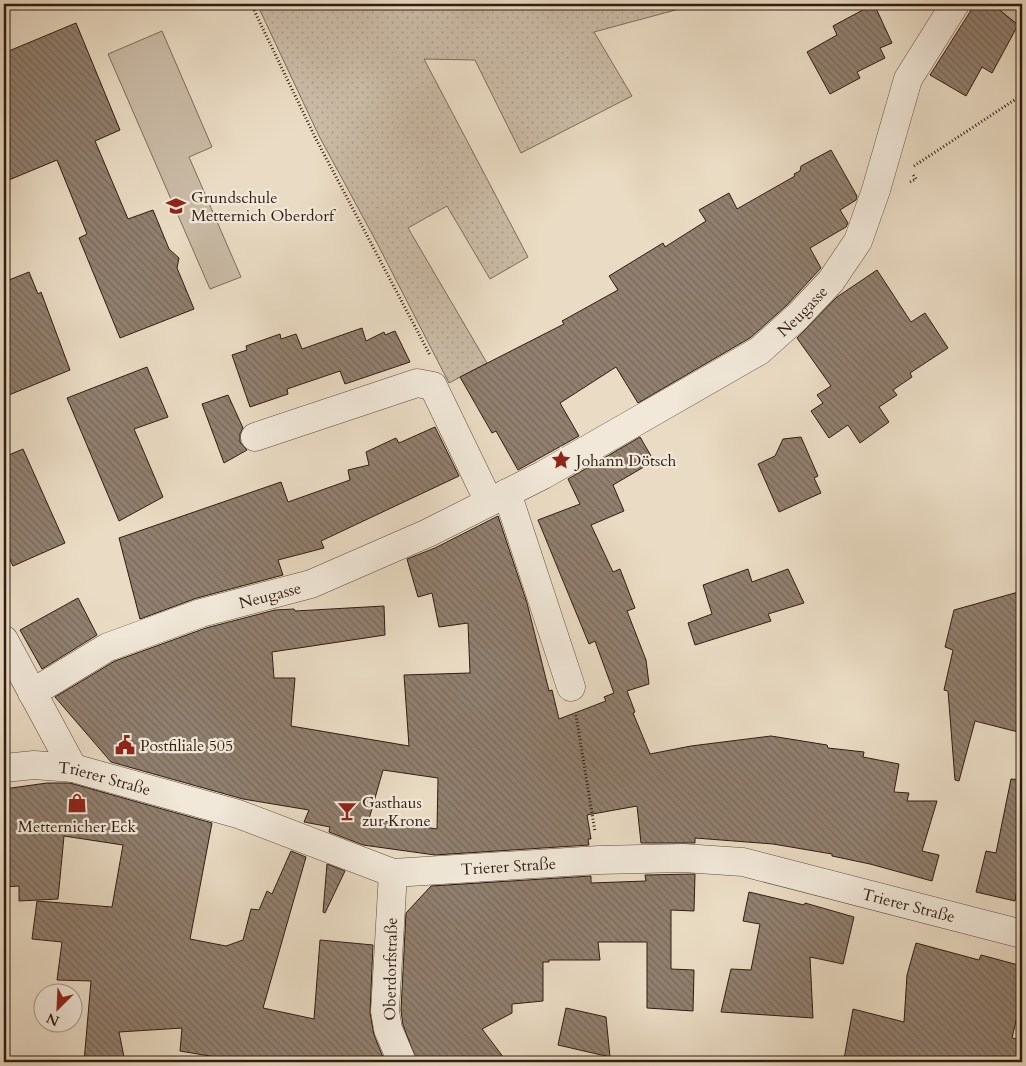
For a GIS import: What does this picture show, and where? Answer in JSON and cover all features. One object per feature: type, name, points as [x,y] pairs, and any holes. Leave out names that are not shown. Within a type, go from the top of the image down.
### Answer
[{"type":"street","name":"Neugasse","points":[[32,693],[108,646],[201,613],[311,584],[428,533],[598,444],[759,351],[797,317],[831,281],[858,241],[876,190],[908,79],[955,4]]},
{"type":"street","points":[[255,437],[417,384],[433,386],[498,498],[571,687]]},
{"type":"street","points":[[4,640],[73,768]]},
{"type":"street","name":"Trierer Straße","points":[[4,768],[34,765],[73,768],[238,814],[393,873],[599,860],[683,858],[743,862],[1022,934]]},
{"type":"street","name":"Oberdorfstraße","points":[[393,873],[386,1011],[388,1029],[402,1062]]},
{"type":"path","points":[[252,4],[315,137],[437,369],[433,386]]},
{"type":"path","points":[[909,169],[1022,95]]},
{"type":"path","points":[[571,687],[599,860]]},
{"type":"shaded area","points":[[257,4],[694,5],[594,32],[632,96],[521,153],[475,60],[424,59],[528,257],[490,279],[447,206],[408,228],[487,363],[449,383],[319,136]]},
{"type":"shaded area","points":[[992,4],[1022,4],[1022,28]]},
{"type":"shaded area","points":[[162,31],[212,147],[189,157],[241,277],[210,289],[108,54]]},
{"type":"building","points":[[874,4],[892,43],[880,48],[885,58],[857,72],[860,78],[830,94],[807,52],[837,35],[833,26]]},
{"type":"building","points":[[975,4],[992,4],[1018,25],[992,73],[982,67],[966,96],[930,75]]},
{"type":"building","points":[[76,23],[120,130],[95,141],[128,219],[153,210],[169,249],[179,258],[177,268],[194,309],[120,338],[79,238],[87,234],[57,160],[4,182],[4,53]]},
{"type":"building","points":[[831,150],[857,196],[856,200],[840,210],[848,223],[846,227],[810,248],[821,268],[786,306],[750,338],[638,403],[616,367],[560,403],[579,436],[518,470],[496,431],[492,433],[460,377],[564,324],[562,321],[618,290],[609,276],[663,243],[665,247],[706,221],[699,210],[729,193],[737,209],[795,176],[794,174],[800,171],[801,166]]},
{"type":"building","points":[[877,270],[911,322],[925,313],[948,348],[910,373],[912,377],[893,390],[897,395],[879,407],[889,422],[860,443],[848,425],[829,438],[811,411],[823,403],[817,395],[831,386],[797,338],[837,297]]},
{"type":"building","points":[[29,272],[38,294],[41,292],[70,370],[4,397],[4,282]]},
{"type":"building","points":[[362,328],[366,341],[384,332],[385,335],[395,331],[410,362],[345,384],[340,371],[287,389],[288,394],[250,407],[232,355],[247,350],[246,346],[280,334],[281,339],[296,334],[302,349]]},
{"type":"building","points":[[147,367],[168,417],[134,429],[163,497],[119,521],[67,398]]},
{"type":"building","points":[[228,395],[243,428],[240,434],[240,442],[247,450],[224,463],[202,404]]},
{"type":"building","points":[[435,427],[459,476],[321,541],[324,548],[278,560],[283,575],[197,598],[140,619],[119,538],[281,482],[288,502],[350,480],[348,470],[369,465],[366,452],[396,438],[399,443]]},
{"type":"building","points":[[640,437],[654,461],[613,485],[624,511],[591,525],[613,572],[620,569],[635,608],[627,611],[646,660],[649,684],[627,691],[635,712],[633,713],[650,754],[691,746],[771,736],[827,745],[828,748],[864,752],[863,757],[899,764],[894,792],[909,793],[907,801],[937,801],[922,851],[939,855],[932,881],[832,856],[832,854],[773,844],[695,838],[695,843],[641,843],[637,806],[587,815],[591,839],[588,839],[589,845],[435,855],[363,845],[329,832],[330,827],[304,822],[309,810],[243,799],[111,762],[55,697],[115,661],[206,628],[275,610],[294,609],[295,611],[384,606],[385,635],[272,652],[274,678],[295,678],[291,726],[409,746],[404,675],[470,673],[468,623],[439,627],[432,593],[418,597],[407,559],[435,548],[498,516],[527,603],[549,691],[552,690],[559,719],[606,701],[604,697],[614,693],[595,641],[589,644],[538,520],[580,504],[568,479]],"holes":[[[383,770],[438,778],[437,829],[369,819]]]},
{"type":"building","points":[[801,437],[818,476],[814,478],[821,493],[779,512],[758,464],[775,456],[783,439]]},
{"type":"building","points":[[23,449],[65,543],[13,566],[4,547],[4,457]]},
{"type":"building","points":[[748,569],[752,582],[788,569],[804,603],[768,614],[771,621],[695,645],[688,623],[712,614],[703,585]]},
{"type":"building","points":[[1022,591],[1022,733],[975,721],[959,781],[955,780],[948,691],[944,690],[953,650],[945,647],[954,610]]},
{"type":"building","points":[[78,598],[97,635],[42,669],[20,630]]},
{"type":"building","points":[[1011,779],[1022,780],[1022,890],[1017,889],[1015,901],[976,892],[986,851],[996,853]]},
{"type":"building","points":[[47,783],[70,783],[212,823],[190,939],[226,946],[243,940],[251,909],[259,910],[267,891],[272,894],[291,851],[306,857],[263,1008],[314,1019],[320,940],[373,945],[370,1013],[374,1035],[385,1062],[245,1062],[180,1051],[182,1028],[119,1032],[125,1062],[84,1062],[91,981],[57,980],[62,942],[32,939],[37,901],[112,907],[123,845],[64,836],[58,899],[19,901],[19,886],[4,887],[4,789]]},
{"type":"building","points":[[327,864],[345,871],[325,913],[323,912]]},
{"type":"building","points":[[695,874],[694,911],[671,910],[671,969],[694,970],[693,1011],[647,1008],[647,942],[598,942],[600,960],[549,960],[549,962],[543,962],[543,1001],[512,1004],[512,1013],[482,1029],[507,1062],[417,1062],[403,1025],[401,1010],[406,913],[431,886],[591,876],[591,883],[646,881],[645,875]]},
{"type":"building","points":[[749,892],[804,905],[805,903],[854,917],[843,964],[810,957],[813,1018],[721,1012],[731,969],[751,970],[760,924],[743,921]]},
{"type":"building","points":[[916,943],[979,960],[981,955],[1022,966],[1022,995],[1012,1038],[1022,1040],[1022,1062],[858,1062],[844,1059],[853,1009],[904,1022],[907,975]]},
{"type":"building","points":[[566,1008],[606,1017],[610,1057],[558,1045]]},
{"type":"place","name":"Grundschule Metternich Oberdorf","points":[[176,206]]},
{"type":"place","name":"Johann Dötsch","points":[[561,460]]},
{"type":"place","name":"Postfiliale 505","points":[[125,745]]},
{"type":"place","name":"Metternicher Eck","points":[[77,803]]},
{"type":"place","name":"Gasthaus zur Krone","points":[[347,811]]}]
